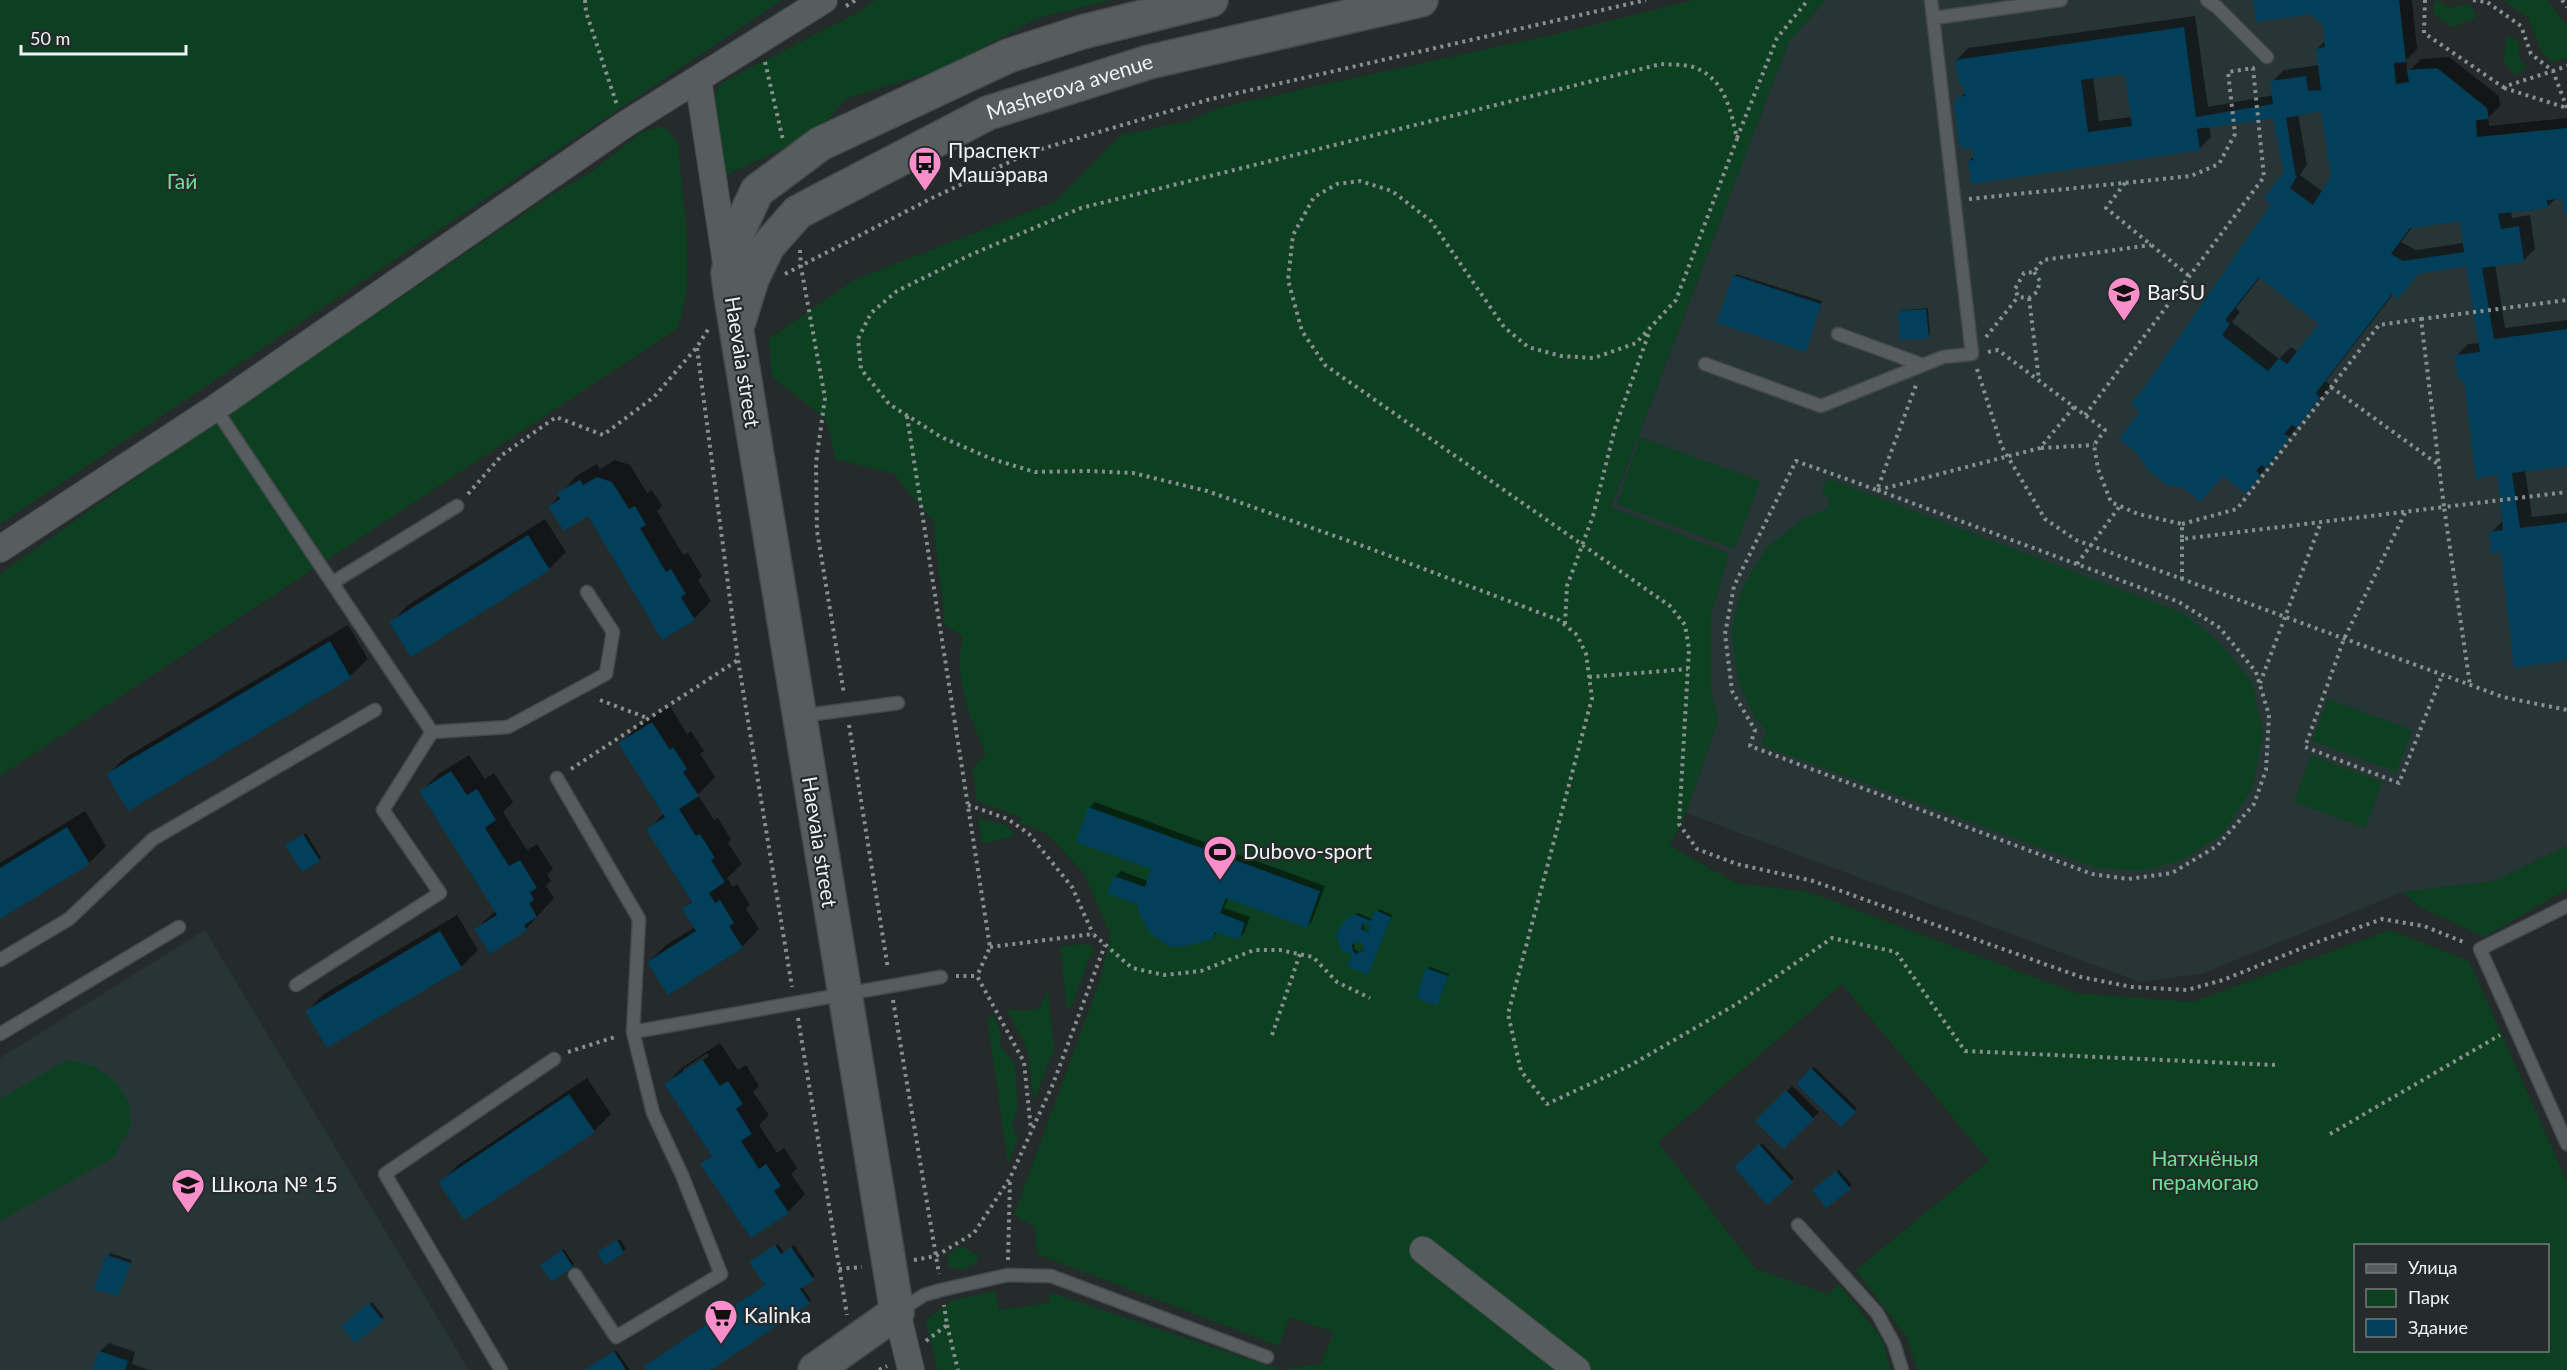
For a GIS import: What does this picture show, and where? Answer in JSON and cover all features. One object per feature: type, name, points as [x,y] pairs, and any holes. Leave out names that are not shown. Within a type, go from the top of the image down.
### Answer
[{"type":"main road","name":"Masherova avenue","points":[[736,328],[735,236],[757,190],[820,144],[1008,56],[1082,32],[1211,0]]},
{"type":"main road","name":"Masherova avenue","points":[[736,286],[798,212],[988,113],[1149,62],[1421,0]]},
{"type":"main road","name":"Haevaia street","points":[[736,328],[897,1312]]},
{"type":"main road","points":[[815,1370],[897,1312]]},
{"type":"street","points":[[0,549],[215,408],[624,125],[698,79],[831,6]]},
{"type":"street","points":[[698,79],[736,286]]},
{"type":"street","points":[[1423,1250],[1577,1370]]},
{"type":"street","points":[[897,1312],[910,1362]]},
{"type":"lane","points":[[1704,364],[1821,406],[1943,357],[1972,354],[1931,0]]},
{"type":"lane","points":[[1934,18],[2061,0]]},
{"type":"lane","points":[[2207,0],[2217,7],[2267,57]]},
{"type":"lane","points":[[1838,334],[1923,365]]},
{"type":"lane","points":[[215,408],[432,732]]},
{"type":"lane","points":[[333,583],[457,506]]},
{"type":"lane","points":[[432,732],[508,727],[606,674],[613,632],[587,592]]},
{"type":"lane","points":[[799,716],[898,703]]},
{"type":"lane","points":[[0,960],[69,919],[153,839],[375,710]]},
{"type":"lane","points":[[296,986],[440,893],[383,810],[432,732]]},
{"type":"lane","points":[[557,778],[639,919],[633,1032],[653,1113],[682,1175],[721,1275],[616,1337],[575,1275]]},
{"type":"lane","points":[[2567,906],[2480,949],[2567,1144]]},
{"type":"lane","points":[[0,1034],[179,927]]},
{"type":"lane","points":[[633,1032],[941,976]]},
{"type":"lane","points":[[501,1370],[385,1174],[554,1059]]},
{"type":"lane","points":[[1798,1226],[1877,1313],[1894,1344],[1902,1370]]},
{"type":"lane","points":[[897,1312],[924,1295],[941,1290],[1008,1275],[1052,1276],[1267,1357]]},
{"type":"path","points":[[585,0],[586,12],[624,125]]},
{"type":"path","points":[[831,6],[856,0]]},
{"type":"path","points":[[457,506],[502,455],[556,417],[603,435],[654,397],[697,347],[736,286],[801,267],[932,198],[1031,152],[1207,100],[1646,0]]},
{"type":"path","points":[[1808,0],[1777,38],[1676,300],[1636,343],[1594,358],[1561,356],[1528,347],[1504,327],[1431,221],[1392,191],[1360,181],[1337,184],[1314,197],[1293,235],[1288,280],[1302,331],[1325,364],[1670,606],[1685,625],[1689,649],[1678,824],[1697,849],[1737,864],[1813,881],[2081,977],[2132,987],[2187,990],[2223,980],[2382,919],[2424,926],[2480,949]]},
{"type":"path","points":[[2425,0],[2424,33],[2503,87],[2567,108]]},
{"type":"path","points":[[2473,0],[2487,2],[2521,26],[2531,54],[2553,71],[2567,108]]},
{"type":"path","points":[[2562,0],[2567,7]]},
{"type":"path","points":[[764,59],[789,166]]},
{"type":"path","points":[[1737,139],[1731,112],[1715,78],[1693,67],[1661,64],[1081,208],[970,255],[897,291],[872,313],[858,339],[861,369],[889,404],[941,437],[982,455],[1035,472],[1133,473],[1207,491],[1377,551],[1558,620],[1577,635],[1586,654],[1592,698],[1508,1014],[1521,1071],[1546,1104],[1650,1054],[1735,1005],[1832,938],[1896,952],[1965,1051],[2275,1065]]},
{"type":"path","points":[[2503,87],[2567,66]]},
{"type":"path","points":[[1955,201],[2191,176],[2219,164],[2235,134],[2228,72],[2253,68],[2264,177],[2085,415]]},
{"type":"path","points":[[2125,183],[2106,208],[2189,276]]},
{"type":"path","points":[[798,212],[801,267],[825,398],[816,464],[817,531],[941,1290],[958,1370]]},
{"type":"path","points":[[2018,297],[2015,289],[2018,280],[2024,273],[2034,272],[2043,260],[2151,244]]},
{"type":"path","points":[[2018,297],[2029,298],[2037,292],[2040,281],[2034,272]]},
{"type":"path","points":[[1972,354],[2018,297]]},
{"type":"path","points":[[2029,298],[2039,381]]},
{"type":"path","points":[[1972,354],[1998,350],[2105,430],[2094,445],[2097,469],[2111,502],[2138,514],[2182,524],[2237,509],[2379,326],[2567,300]]},
{"type":"path","points":[[2421,319],[2444,507],[2470,685]]},
{"type":"path","points":[[1564,625],[1567,586],[1593,516],[1615,428],[1651,327]]},
{"type":"path","points":[[697,347],[738,660],[852,1344]]},
{"type":"path","points":[[1972,354],[2002,447],[2007,456],[2045,519],[2076,540],[2503,697],[2565,709]]},
{"type":"path","points":[[1877,490],[1923,365]]},
{"type":"path","points":[[2331,387],[2439,465]]},
{"type":"path","points":[[2040,448],[2074,407]]},
{"type":"path","points":[[907,416],[990,947],[977,976]]},
{"type":"path","points":[[1877,490],[2040,448],[2094,445]]},
{"type":"path","points":[[1796,461],[2077,564],[2179,602],[2220,628],[2256,672],[2260,684],[2269,715],[2266,770],[2254,804],[2217,846],[2172,873],[2128,879],[2092,874],[1750,746],[1755,730],[1732,691],[1725,634],[1734,586],[1796,461]]},
{"type":"path","points":[[2182,538],[2567,492]]},
{"type":"path","points":[[2077,564],[2120,506]]},
{"type":"path","points":[[2405,512],[2344,639],[2306,747],[2399,783],[2442,675]]},
{"type":"path","points":[[2260,684],[2321,522]]},
{"type":"path","points":[[2182,524],[2182,579]]},
{"type":"path","points":[[557,778],[738,660]]},
{"type":"path","points":[[1589,676],[1688,669]]},
{"type":"path","points":[[600,700],[648,718]]},
{"type":"path","points":[[968,806],[1008,819],[1029,834],[1072,887],[1094,934],[1132,968],[1164,975],[1201,971],[1254,950],[1280,950],[1312,957],[1337,982],[1370,998]]},
{"type":"path","points":[[990,947],[1094,934]]},
{"type":"path","points":[[839,1269],[890,1265],[936,1256],[974,1233],[1010,1178],[1053,1084],[1105,945]]},
{"type":"path","points":[[1272,1035],[1300,954]]},
{"type":"path","points":[[941,976],[977,976]]},
{"type":"path","points":[[977,976],[1024,1062],[1031,1131]]},
{"type":"path","points":[[2330,1134],[2515,1026]]},
{"type":"path","points":[[554,1059],[584,1045],[633,1032]]},
{"type":"path","points":[[1008,1275],[1010,1178]]},
{"type":"path","points":[[879,1370],[910,1362],[947,1325]]},
{"type":"shaded area","name":"BarSU","points":[[1826,0],[2399,0],[2406,62],[2394,64],[2396,84],[2409,82],[2437,68],[2487,108],[2489,119],[2476,121],[2478,137],[2567,128],[2567,846],[2494,881],[2402,892],[2204,973],[2140,982],[1686,813],[1718,721],[1711,688],[1711,615],[1728,554],[1611,508],[1789,41]]},
{"type":"shaded area","name":"Школа № 15","points":[[205,930],[469,1370],[0,1370],[0,1058]]},
{"type":"green space","name":"Гай","points":[[0,0],[782,0],[0,524]]},
{"type":"green space","points":[[876,0],[1111,0],[1038,18],[942,69],[845,99],[819,131],[725,176],[697,130],[721,83],[857,13]]},
{"type":"green space","name":"Натхнёныя перамогаю","points":[[1694,0],[1826,0],[1789,41],[1611,507],[1729,554],[1711,615],[1711,688],[1718,721],[1686,813],[1670,846],[1736,883],[1809,892],[2076,993],[2192,1002],[2390,930],[2469,961],[2567,1182],[2567,1370],[1917,1370],[1907,1338],[1856,1270],[1989,1161],[1842,984],[1658,1142],[1756,1269],[1828,1294],[1839,1284],[1882,1339],[1891,1370],[1281,1370],[1321,1364],[1334,1332],[1290,1317],[1279,1346],[1037,1254],[1035,1227],[1014,1215],[1099,983],[1111,936],[1083,872],[1046,833],[1019,822],[1021,817],[977,801],[972,769],[986,754],[969,711],[961,682],[960,652],[963,636],[945,625],[933,521],[894,474],[836,459],[826,419],[772,377],[769,339],[854,280],[1056,201],[1121,135],[1189,121],[1221,107],[1561,33]]},
{"type":"green space","points":[[2435,0],[2451,8],[2470,4],[2477,17],[2452,27],[2433,13]]},
{"type":"green space","points":[[2503,0],[2547,0],[2567,25],[2567,58],[2553,62],[2542,53],[2528,18]]},
{"type":"green space","points":[[2506,35],[2519,41],[2519,57],[2526,68],[2515,76],[2504,62]]},
{"type":"green space","points":[[664,126],[678,143],[687,236],[687,284],[678,328],[0,776],[0,574],[181,446],[553,194],[587,175],[642,132]]},
{"type":"green space","points":[[1640,437],[1760,481],[1735,549],[1617,504]]},
{"type":"green space","points":[[1827,478],[2183,613],[2216,639],[2252,682],[2263,735],[2252,789],[2223,833],[2183,860],[2141,871],[2096,868],[1761,745],[1766,730],[1755,718],[1739,684],[1731,630],[1741,590],[1766,548],[1801,520],[1828,508],[1829,497],[1821,493]]},
{"type":"green space","points":[[2328,699],[2412,730],[2396,772],[2312,741]]},
{"type":"green space","points":[[2311,755],[2382,782],[2365,828],[2294,802]]},
{"type":"green space","points":[[978,818],[1006,825],[1015,836],[982,844]]},
{"type":"green space","points":[[2567,846],[2567,889],[2484,937],[2420,907],[2402,892],[2494,881]]},
{"type":"green space","points":[[1085,944],[1094,947],[1071,1007],[1067,1009],[1060,946]]},
{"type":"green space","points":[[1048,988],[1054,1049],[1034,1101],[1027,1049],[1007,1009],[1024,1011],[1040,1008]]},
{"type":"green space","points":[[993,1015],[1001,1033],[1000,1046],[1015,1064],[1018,1109],[1012,1124],[1018,1139],[1008,1164],[987,1018]]},
{"type":"green space","points":[[67,1060],[94,1066],[116,1082],[129,1103],[131,1126],[114,1157],[0,1221],[0,1099]]},
{"type":"green space","points":[[960,1246],[979,1255],[976,1263],[962,1270],[948,1267],[948,1255]]},
{"type":"green space","points":[[995,1291],[999,1310],[1048,1303],[1051,1293],[1281,1370],[937,1370],[926,1320],[953,1300]]},
{"type":"building","points":[[2253,0],[2399,0],[2406,62],[2394,63],[2396,84],[2409,82],[2407,70],[2437,68],[2487,108],[2489,119],[2476,120],[2477,137],[2567,128],[2567,214],[2564,212],[2562,199],[2547,200],[2548,208],[2498,214],[2501,229],[2519,226],[2524,262],[2482,268],[2494,339],[2567,329],[2567,466],[2512,473],[2520,528],[2567,522],[2567,660],[2514,668],[2501,552],[2491,554],[2489,532],[2503,530],[2497,475],[2476,478],[2464,380],[2458,380],[2455,355],[2480,352],[2466,266],[2418,274],[2398,299],[2392,294],[2316,393],[2320,398],[2297,428],[2292,425],[2284,434],[2290,437],[2266,468],[2261,465],[2256,471],[2261,475],[2246,494],[2223,476],[2200,502],[2184,488],[2167,485],[2148,470],[2137,453],[2119,439],[2140,412],[2131,404],[2271,204],[2264,198],[2284,172],[2273,118],[2197,129],[2200,150],[1971,184],[1968,161],[1973,160],[1972,148],[1964,149],[1959,144],[1954,104],[1958,97],[1965,96],[1963,84],[1959,84],[1955,60],[2184,27],[2196,117],[2273,104],[2270,81],[2306,76],[2308,91],[2321,90],[2316,49],[2325,47],[2323,26],[2311,14],[2256,22]],"holes":[[[2125,74],[2132,126],[2088,132],[2081,80]],[[2321,111],[2331,176],[2313,205],[2290,188],[2296,178],[2286,118]],[[2460,221],[2464,252],[2403,261],[2391,254],[2410,228]],[[2259,277],[2319,324],[2287,364],[2279,358],[2268,371],[2222,335],[2230,324],[2225,320]]]},
{"type":"building","points":[[1733,275],[1821,304],[1806,352],[1717,323]]},
{"type":"building","points":[[1926,309],[1929,338],[1900,340],[1898,311]]},
{"type":"building","points":[[597,477],[612,482],[629,509],[635,506],[646,525],[640,528],[666,572],[671,569],[686,594],[681,597],[695,620],[662,640],[588,516],[564,531],[548,506],[560,499],[557,493],[580,480],[583,485]]},
{"type":"building","points":[[528,535],[550,570],[411,657],[389,622]]},
{"type":"building","points":[[330,641],[351,678],[128,811],[106,774]]},
{"type":"building","points":[[652,722],[670,750],[673,747],[687,769],[683,772],[699,796],[679,809],[696,836],[700,834],[715,858],[711,860],[725,882],[709,893],[715,903],[720,900],[734,923],[729,926],[743,948],[668,995],[647,962],[696,931],[682,909],[692,902],[646,829],[665,817],[618,743]]},
{"type":"building","points":[[451,771],[467,795],[477,789],[496,820],[485,828],[509,866],[520,860],[537,888],[530,892],[534,900],[529,903],[537,917],[524,925],[527,930],[490,954],[474,929],[497,915],[419,791]]},
{"type":"building","name":"Dubovo-sport","points":[[1088,807],[1320,891],[1307,928],[1226,898],[1220,913],[1245,923],[1239,940],[1215,932],[1212,939],[1191,945],[1170,947],[1151,934],[1137,910],[1139,905],[1107,893],[1114,876],[1145,887],[1151,869],[1076,842]]},
{"type":"building","points":[[67,827],[90,864],[0,919],[0,868]]},
{"type":"building","points":[[303,834],[320,861],[302,872],[285,845]]},
{"type":"building","points":[[1375,910],[1391,917],[1368,975],[1347,966],[1352,955],[1341,950],[1336,935],[1341,925],[1354,914],[1371,921]],"holes":[[[1363,923],[1370,926],[1368,932],[1361,929]],[[1359,941],[1364,945],[1364,950],[1356,954],[1352,945]]]},
{"type":"building","points":[[440,931],[462,968],[327,1048],[305,1011]]},
{"type":"building","points":[[1426,968],[1448,976],[1437,1006],[1416,998]]},
{"type":"building","points":[[702,1059],[720,1086],[728,1081],[743,1104],[736,1109],[752,1134],[741,1141],[759,1169],[766,1164],[781,1186],[774,1191],[789,1213],[751,1238],[700,1164],[712,1156],[664,1084]]},
{"type":"building","points":[[1811,1068],[1856,1112],[1841,1127],[1796,1084]]},
{"type":"building","points":[[1786,1090],[1814,1119],[1783,1149],[1755,1121]]},
{"type":"building","points":[[569,1094],[595,1132],[464,1220],[438,1182]]},
{"type":"building","points":[[1759,1144],[1793,1182],[1767,1205],[1734,1167]]},
{"type":"building","points":[[1836,1171],[1851,1189],[1826,1208],[1812,1190]]},
{"type":"building","points":[[617,1240],[624,1253],[605,1265],[597,1252]]},
{"type":"building","points":[[775,1245],[781,1254],[791,1247],[814,1280],[800,1289],[810,1303],[711,1370],[646,1370],[643,1367],[765,1285],[749,1262]]},
{"type":"building","points":[[562,1250],[573,1267],[551,1282],[540,1265]]},
{"type":"building","points":[[106,1255],[131,1263],[118,1296],[94,1289]]},
{"type":"building","points":[[369,1303],[383,1321],[355,1343],[341,1326]]},
{"type":"building","points":[[99,1351],[128,1361],[125,1370],[92,1370]]},
{"type":"building","points":[[614,1351],[626,1370],[584,1370]]},
{"type":"place","name":"Праспект Машэрава","points":[[925,192]]},
{"type":"place","name":"BarSU","points":[[2124,322]]},
{"type":"place","name":"Dubovo-sport","points":[[1220,881]]},
{"type":"place","name":"Школа № 15","points":[[188,1214]]},
{"type":"place","name":"Kalinka","points":[[721,1345]]}]
